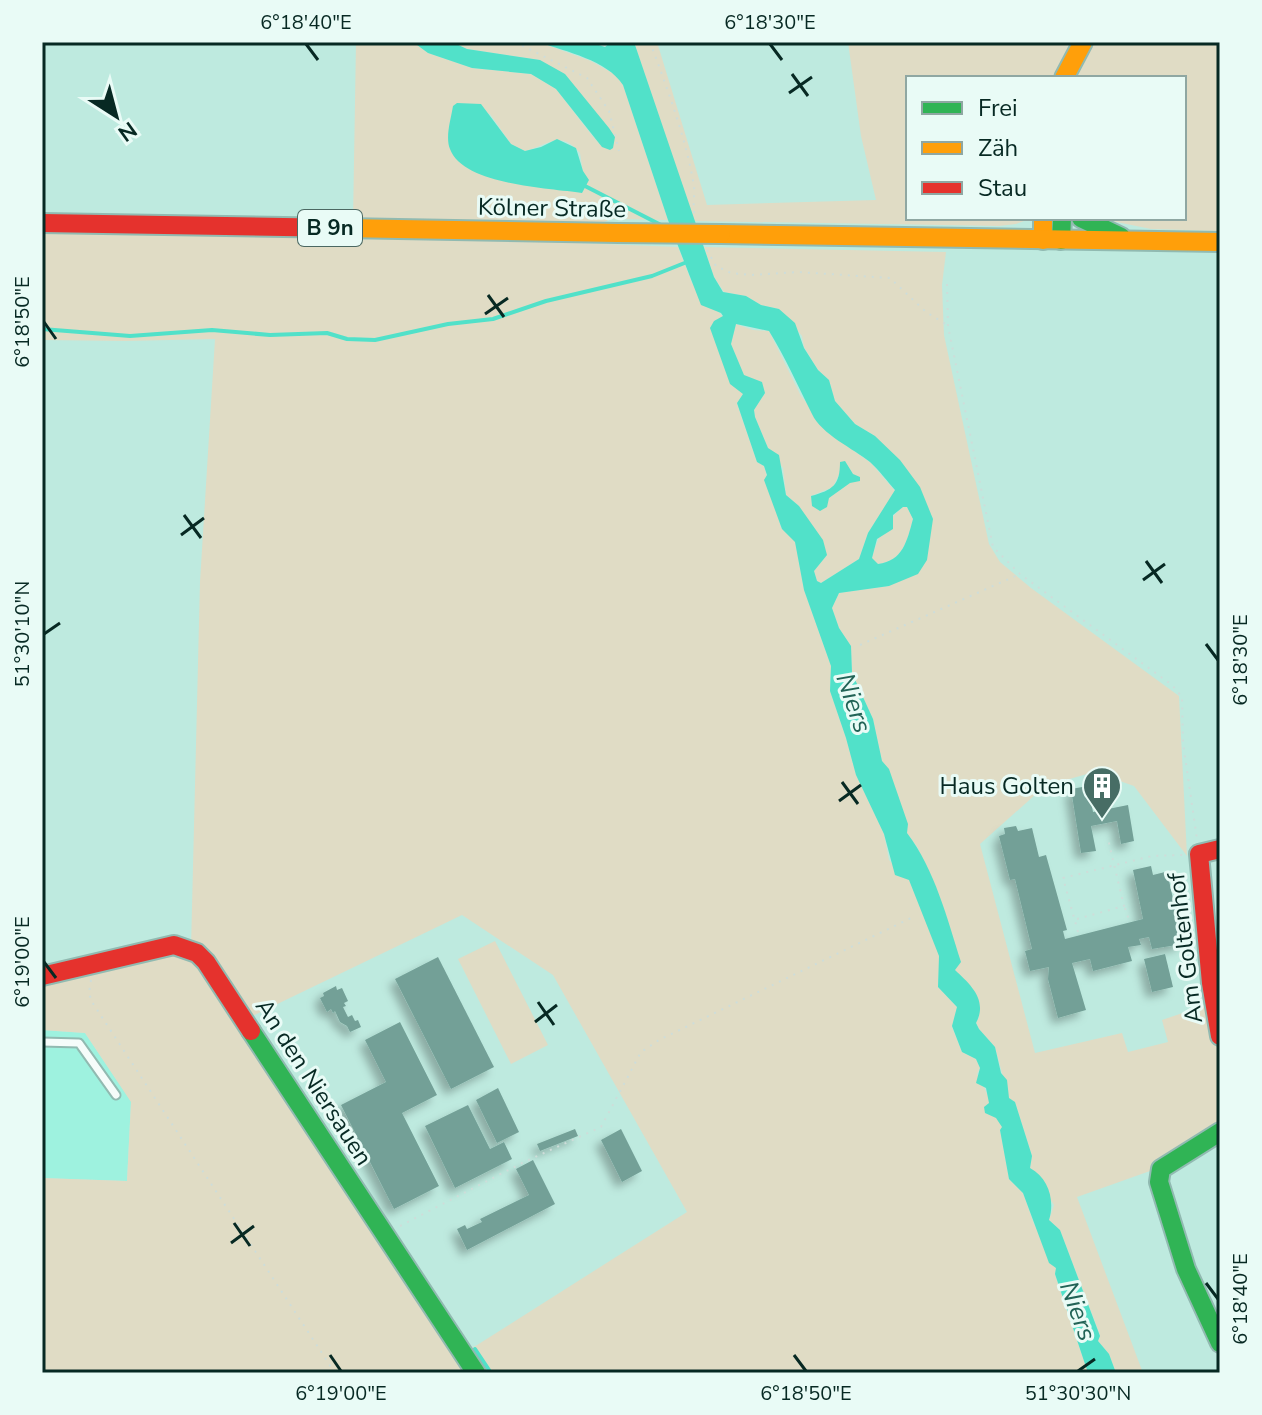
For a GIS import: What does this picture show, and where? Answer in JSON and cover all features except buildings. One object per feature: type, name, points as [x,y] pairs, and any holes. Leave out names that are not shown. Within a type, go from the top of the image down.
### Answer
[{"type":"main road","points":[[1065,76],[1083,42]]},
{"type":"main road","points":[[1044,220],[1052,240]]},
{"type":"main road","points":[[1052,240],[1061,220]]},
{"type":"main road","points":[[1085,220],[1128,241]]},
{"type":"main road","name":"Kölner Straße","points":[[42,223],[1220,242]]},
{"type":"main road","points":[[1199,854],[1220,849]]},
{"type":"main road","name":"Am Goltenhof","points":[[1199,854],[1211,983],[1220,1036]]},
{"type":"main road","name":"An den Niersauen","points":[[42,976],[174,945],[197,953],[215,975],[476,1373]]},
{"type":"main road","points":[[1220,1132],[1161,1169],[1159,1182],[1186,1269],[1220,1343]]},
{"type":"lane","points":[[42,1042],[79,1043],[116,1095]]},
{"type":"path","points":[[515,42],[587,78],[609,111],[619,151]]},
{"type":"path","points":[[947,284],[948,326],[993,547],[1020,574],[1172,685],[1182,697],[1183,743],[1199,854],[1152,856],[1063,878],[1078,932]]},
{"type":"path","points":[[860,645],[1020,574]]},
{"type":"path","points":[[1108,839],[1129,920]]},
{"type":"path","points":[[1075,920],[1124,906]]},
{"type":"path","points":[[385,1234],[522,1163],[601,1127],[641,1052],[659,1040],[911,918]]},
{"type":"path","points":[[98,974],[90,982],[92,1002],[335,1373]]},
{"type":"shaded area","points":[[356,42],[413,42],[428,53],[472,68],[531,74],[556,89],[601,147],[540,60],[467,49],[452,42],[539,42],[591,61],[616,75],[623,85],[668,220],[612,219],[599,224],[353,221]],"holes":[[[453,106],[490,114],[511,144],[525,151],[560,140],[573,146],[580,153],[585,186],[582,193]]]},
{"type":"shaded area","points":[[634,42],[657,42],[707,205],[876,200],[861,136],[848,42],[1073,42],[1056,76],[906,76],[906,220],[1027,220],[999,226],[694,221]]},
{"type":"shaded area","points":[[1095,42],[1220,42],[1220,231],[1151,229],[1107,220],[1186,220],[1186,76],[1075,76]]},
{"type":"shaded area","points":[[42,231],[377,235],[678,247],[692,283],[723,317],[714,321],[743,394],[737,404],[757,462],[764,466],[781,528],[795,541],[804,590],[831,666],[830,691],[856,775],[884,834],[889,860],[909,880],[940,956],[938,987],[957,1007],[952,1027],[962,1052],[976,1059],[980,1068],[977,1074],[1003,1128],[1000,1130],[1009,1179],[1023,1193],[1034,1224],[1056,1268],[1055,1275],[1088,1373],[42,1373],[42,1178],[127,1181],[131,1102],[85,1033],[42,1030],[42,983],[191,948],[200,582],[215,339],[42,340]],"holes":[[[462,915],[553,975],[687,1212],[466,1352],[236,1024]]]},
{"type":"shaded area","points":[[704,247],[946,252],[942,285],[944,335],[989,544],[1000,562],[1031,588],[1179,696],[1187,856],[1134,786],[1094,772],[1045,786],[980,844],[1035,1053],[1122,1033],[1128,1052],[1168,1042],[1162,1020],[1215,1002],[1220,1034],[1220,1134],[1150,1171],[1077,1197],[1143,1373],[1116,1373],[1109,1354],[1098,1341],[1100,1335],[1060,1230],[1049,1220],[1054,1205],[1030,1169],[1032,1156],[1015,1102],[1009,1099],[995,1047],[979,1029],[976,1022],[979,1018],[955,970],[918,848],[907,833],[889,770],[882,761],[873,719],[852,673],[851,646],[839,628],[832,608],[839,593],[889,586],[933,518],[875,436],[855,424],[835,401],[829,380],[818,370],[804,347],[802,336],[779,309],[761,305],[746,296],[724,292],[714,277]]},
{"type":"shaded area","points":[[736,324],[769,331],[801,396],[833,436],[871,463],[895,491],[868,533],[859,559],[821,583],[817,581],[814,571],[827,555],[799,506],[786,495],[783,468],[768,448],[755,417],[754,410],[765,393],[744,376],[731,344]],"holes":[[[845,462],[853,474],[846,485],[836,492],[811,496],[833,487]]]},
{"type":"shaded area","points":[[903,507],[907,507],[913,519],[903,549],[893,559],[878,564],[872,559],[880,537]]},
{"type":"shaded area","points":[[495,941],[548,1045],[511,1064],[458,959]]},
{"type":"shaded area","points":[[42,1030],[85,1033],[131,1101],[127,1181],[42,1178]]},
{"type":"water","points":[[413,42],[452,42],[467,49],[540,60],[565,74],[615,137],[613,148],[602,147],[556,89],[531,74],[472,68],[428,53]]},
{"type":"water","name":"Niers","points":[[539,42],[590,42],[605,47],[611,42],[634,42],[714,277],[723,292],[746,296],[761,305],[779,309],[795,323],[804,348],[818,370],[829,380],[835,401],[855,424],[875,436],[900,460],[920,487],[933,519],[927,560],[918,574],[889,586],[839,593],[832,608],[839,628],[851,646],[852,673],[873,719],[882,761],[889,769],[908,824],[907,833],[933,878],[945,912],[961,962],[955,970],[972,987],[979,1000],[976,1023],[995,1047],[1001,1073],[1007,1080],[1009,1098],[1015,1102],[1032,1156],[1030,1168],[1042,1178],[1049,1191],[1049,1220],[1060,1230],[1100,1336],[1098,1341],[1109,1354],[1116,1373],[1088,1373],[1055,1274],[1056,1268],[1049,1263],[1023,1193],[1009,1179],[1002,1127],[996,1118],[985,1113],[984,1107],[989,1103],[986,1088],[976,1083],[980,1068],[976,1059],[962,1052],[952,1026],[957,1007],[938,987],[939,956],[909,880],[895,875],[884,834],[856,775],[830,691],[831,666],[804,590],[795,542],[782,529],[764,480],[767,475],[764,466],[757,462],[737,403],[743,394],[730,384],[710,328],[714,321],[723,316],[701,305],[668,220],[623,85],[597,63]],"holes":[[[736,324],[769,331],[816,421],[830,435],[870,462],[895,490],[868,533],[859,559],[821,583],[817,581],[814,571],[827,555],[823,540],[799,506],[786,495],[779,455],[768,448],[755,417],[754,410],[765,393],[762,382],[744,375],[731,344]],[[907,507],[913,519],[903,549],[893,559],[878,564],[872,558],[877,539],[893,529],[893,515]]]},
{"type":"water","points":[[457,103],[481,104],[511,144],[525,151],[557,139],[576,148],[589,180],[582,193],[508,183],[471,170],[458,161],[448,139],[453,106]]},
{"type":"water","points":[[845,461],[860,481],[850,483],[829,498],[827,507],[820,511],[812,506],[811,496],[834,485],[839,476],[840,462]]},
{"type":"waterway","points":[[585,186],[661,225]]},
{"type":"waterway","points":[[42,329],[130,336],[212,330],[270,335],[327,333],[347,339],[375,340],[448,324],[493,319],[546,301],[652,276],[687,262]]},
{"type":"waterway","points":[[475,1349],[491,1373]]},
{"type":"traffic: fast","points":[[1061,240],[1062,220]]},
{"type":"traffic: fast","points":[[1085,220],[1121,237]]},
{"type":"traffic: fast","points":[[251,1031],[476,1373]]},
{"type":"traffic: fast","points":[[1220,1132],[1161,1169],[1159,1182],[1186,1269],[1220,1343]]},
{"type":"traffic: slow","points":[[1065,76],[1083,42]]},
{"type":"traffic: slow","points":[[1043,220],[1043,240]]},
{"type":"traffic: slow","points":[[343,228],[618,233]]},
{"type":"traffic: slow","points":[[618,233],[721,234]]},
{"type":"traffic: slow","points":[[721,234],[1220,242]]},
{"type":"traffic: jam","points":[[42,223],[343,228]]},
{"type":"traffic: jam","points":[[1220,849],[1199,854],[1211,983],[1220,1036]]},
{"type":"traffic: jam","points":[[42,976],[174,945],[197,953],[206,962],[251,1031]]},
{"type":"place","name":"Haus Golten","points":[[1102,820]]}]
